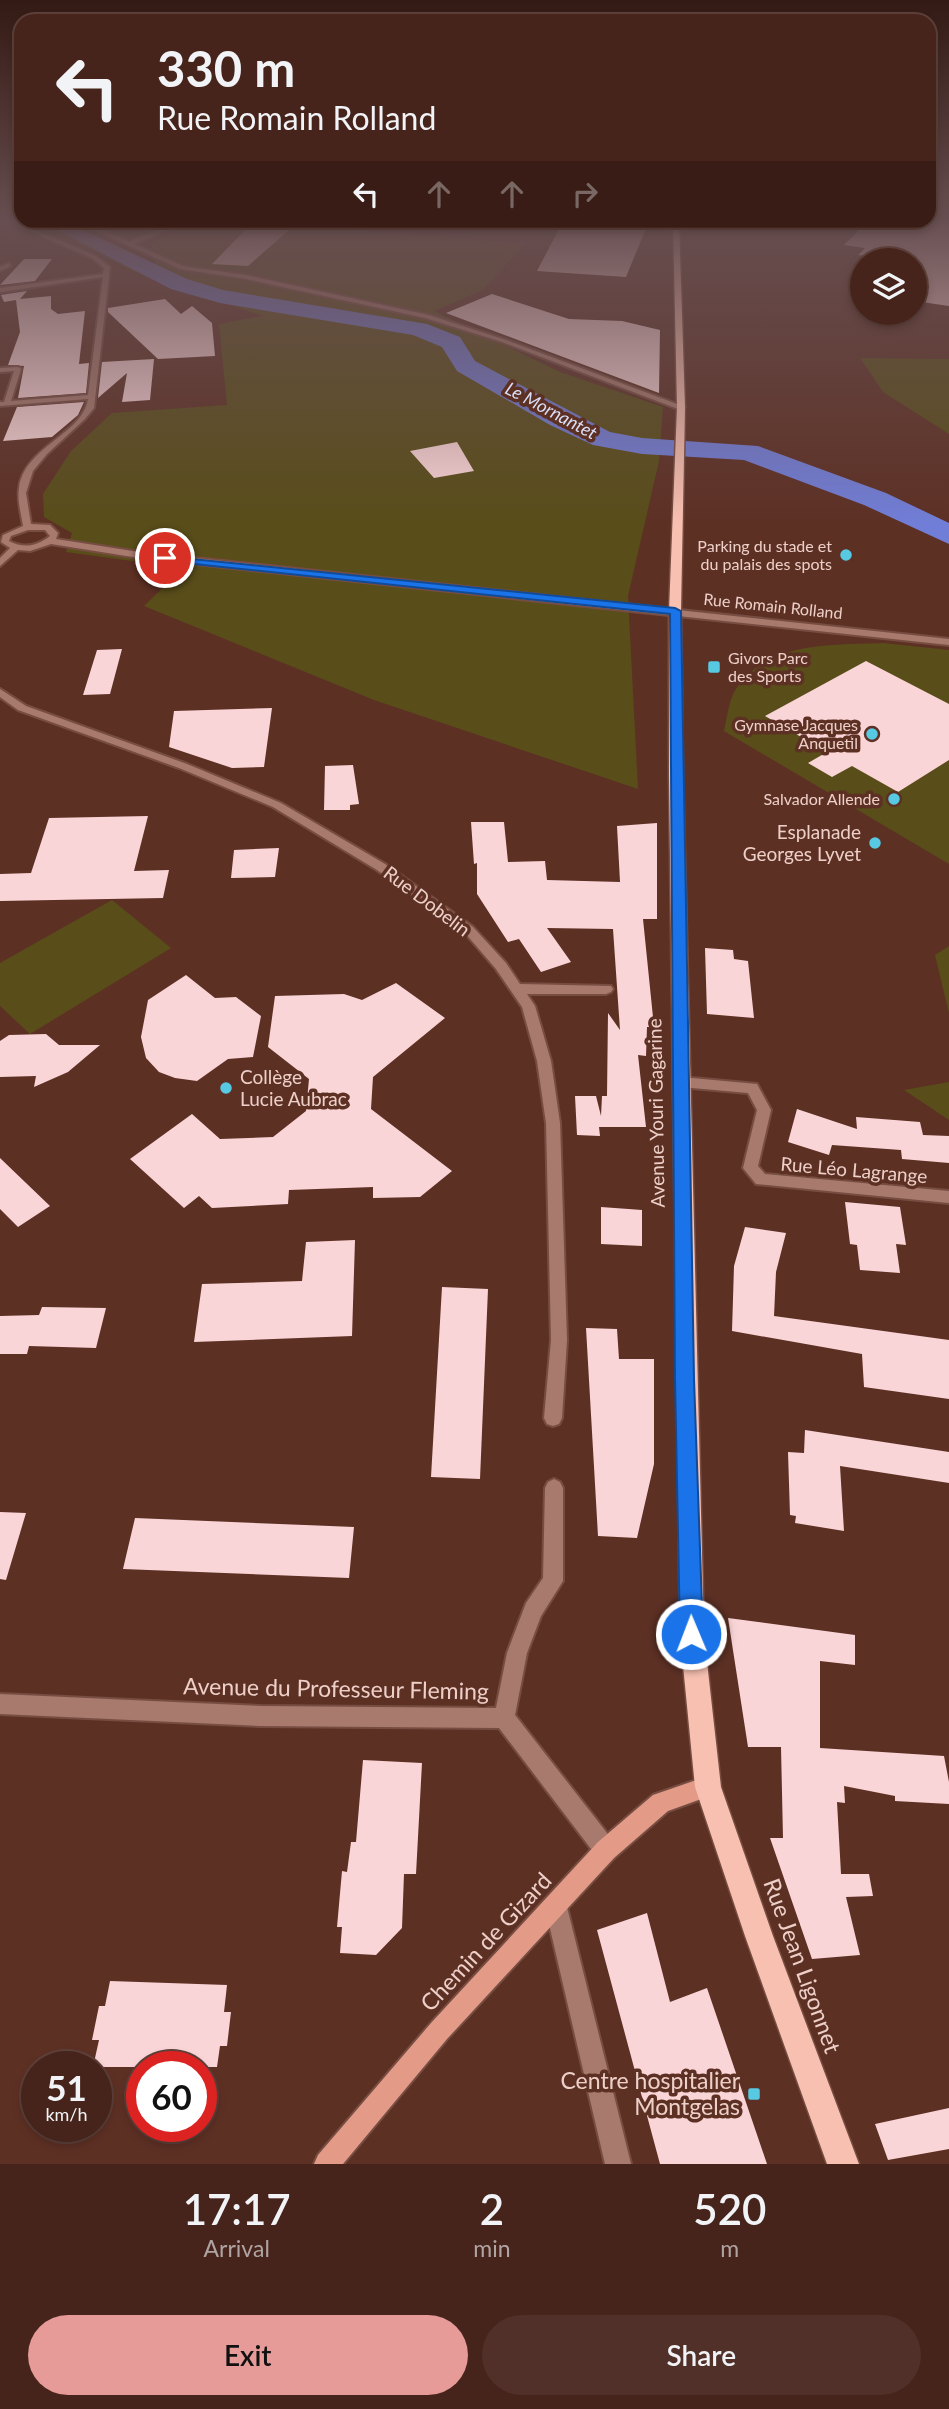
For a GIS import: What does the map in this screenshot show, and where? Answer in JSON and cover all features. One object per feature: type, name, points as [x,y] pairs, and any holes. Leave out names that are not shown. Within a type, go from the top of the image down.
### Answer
[{"type":"main road","name":"Avenue Youri Gagarine","points":[[679,322],[681,452],[675,611],[691,1634],[708,1787]]},
{"type":"main road","name":"Rue Jean Ligonnet","points":[[708,1787],[763,1948],[843,2164]]},
{"type":"street","points":[[27,527],[23,484],[29,471],[79,425],[90,408],[100,322]]},
{"type":"street","points":[[445,322],[504,341],[681,407]]},
{"type":"street","points":[[0,370],[18,369],[4,404],[93,397]]},
{"type":"street","points":[[27,527],[52,530],[54,537],[36,547],[15,548],[2,539],[12,531],[27,527]]},
{"type":"street","name":"Rue Romain Rolland","points":[[50,541],[152,556],[949,642]]},
{"type":"street","points":[[0,563],[15,548]]},
{"type":"street","name":"Rue Dobelin","points":[[0,692],[22,708],[183,766],[277,805],[348,845],[469,930],[516,989],[528,1006],[544,1061],[553,1123],[559,1340],[554,1418]]},
{"type":"street","points":[[516,989],[606,989]]},
{"type":"street","name":"Rue Léo Lagrange","points":[[681,1082],[752,1088],[764,1110],[750,1168],[761,1181],[949,1198]]},
{"type":"street","points":[[504,1718],[521,1642],[533,1610],[553,1581],[554,1488]]},
{"type":"street","name":"Avenue du Professeur Fleming","points":[[0,1704],[260,1716],[504,1718],[606,1850]]},
{"type":"street","name":"Chemin de Gizard","points":[[327,2164],[439,2031],[606,1850],[661,1803],[708,1787]]},
{"type":"street","points":[[556,1907],[618,2164]]},
{"type":"shaded area","points":[[457,322],[560,372],[663,407],[659,461],[628,596],[638,789],[374,700],[144,606],[183,568],[66,552],[72,533],[44,517],[43,494],[71,451],[112,413],[227,405],[219,324]]},
{"type":"shaded area","points":[[860,358],[949,359],[949,434],[883,392]]},
{"type":"shaded area","name":"Salvador Allende","points":[[883,643],[949,650],[949,864],[724,731],[736,689],[749,673],[765,662],[802,649]]},
{"type":"shaded area","points":[[112,900],[171,948],[30,1034],[0,1006],[0,963]]},
{"type":"shaded area","points":[[949,946],[949,1013],[935,955]]},
{"type":"shaded area","points":[[949,1082],[949,1120],[904,1090]]},
{"type":"building","points":[[19,322],[84,322],[79,364],[89,363],[86,393],[18,398],[24,366],[8,365],[20,332]]},
{"type":"building","points":[[119,322],[212,323],[215,356],[158,359]]},
{"type":"building","points":[[470,322],[626,322],[660,330],[659,393]]},
{"type":"building","points":[[154,359],[150,400],[122,402],[127,373],[98,398],[102,362]]},
{"type":"building","points":[[84,402],[78,415],[52,437],[3,441],[17,407]]},
{"type":"building","points":[[457,442],[474,471],[434,478],[410,451]]},
{"type":"building","points":[[122,649],[110,694],[83,695],[97,650]]},
{"type":"building","name":"Gymnase Jacques Anquetil","points":[[866,661],[949,704],[949,760],[898,792],[852,766],[832,777],[808,763],[827,752],[765,716]]},
{"type":"building","points":[[272,708],[264,767],[232,768],[169,747],[174,711]]},
{"type":"building","points":[[353,765],[359,804],[350,805],[350,810],[324,810],[325,766]]},
{"type":"building","points":[[148,816],[134,871],[169,870],[163,898],[0,901],[0,874],[31,873],[49,818]]},
{"type":"building","points":[[471,822],[504,822],[508,862],[545,861],[547,880],[620,882],[617,826],[657,823],[657,919],[643,919],[654,1027],[647,1027],[646,1056],[638,1055],[646,1127],[599,1127],[600,1136],[577,1135],[575,1096],[596,1096],[601,1116],[602,1096],[607,1096],[608,1013],[620,1030],[613,929],[547,928],[571,962],[541,972],[519,939],[508,942],[477,894],[477,863],[474,864]]},
{"type":"building","points":[[279,848],[275,877],[231,878],[234,850]]},
{"type":"building","points":[[705,948],[733,950],[734,959],[748,961],[754,1018],[707,1014]]},
{"type":"building","points":[[186,975],[215,998],[236,997],[261,1016],[253,1057],[228,1059],[197,1081],[175,1078],[159,1072],[146,1058],[141,1037],[148,1000]]},
{"type":"building","points":[[396,983],[445,1018],[373,1077],[371,1109],[452,1171],[420,1197],[373,1198],[373,1187],[289,1190],[288,1204],[212,1208],[199,1196],[184,1208],[130,1159],[192,1114],[220,1139],[273,1137],[306,1111],[309,1079],[268,1047],[275,996],[344,994],[362,1000]]},
{"type":"building","points":[[46,1034],[59,1045],[100,1045],[68,1072],[34,1087],[36,1076],[0,1077],[0,1041],[9,1035]]},
{"type":"building","points":[[797,1109],[857,1129],[856,1117],[920,1122],[923,1135],[949,1136],[949,1163],[902,1159],[901,1150],[832,1145],[829,1155],[788,1142]]},
{"type":"building","points":[[0,1158],[50,1206],[18,1227],[0,1209]]},
{"type":"building","points":[[845,1202],[900,1207],[906,1245],[896,1244],[900,1273],[860,1270],[857,1245],[850,1244]]},
{"type":"building","points":[[601,1207],[642,1210],[642,1246],[601,1244]]},
{"type":"building","points":[[745,1227],[786,1233],[776,1272],[774,1316],[949,1340],[949,1399],[864,1387],[862,1354],[732,1331],[734,1266]]},
{"type":"building","points":[[355,1240],[352,1336],[194,1342],[202,1284],[302,1281],[306,1242]]},
{"type":"building","points":[[442,1287],[488,1289],[480,1479],[431,1477]]},
{"type":"building","points":[[42,1307],[106,1308],[96,1348],[29,1346],[27,1354],[0,1354],[0,1316],[39,1315]]},
{"type":"building","points":[[586,1328],[617,1329],[619,1359],[654,1359],[654,1464],[637,1538],[598,1536]]},
{"type":"building","points":[[805,1430],[949,1452],[949,1483],[840,1466],[844,1531],[795,1523],[796,1516],[790,1515],[788,1452],[804,1453]]},
{"type":"building","points":[[0,1512],[26,1513],[6,1580],[0,1579]]},
{"type":"building","points":[[135,1518],[354,1527],[349,1578],[123,1569]]},
{"type":"building","points":[[728,1618],[855,1635],[855,1665],[820,1661],[820,1748],[944,1756],[949,1782],[949,1804],[895,1801],[895,1796],[844,1786],[845,1803],[837,1802],[841,1874],[869,1874],[873,1896],[846,1897],[860,1955],[812,1959],[770,1838],[783,1838],[781,1747],[748,1747]]},
{"type":"building","points":[[363,1760],[422,1763],[416,1874],[404,1874],[402,1928],[376,1955],[340,1953],[342,1927],[337,1927],[342,1871],[347,1872],[351,1842],[356,1842]]},
{"type":"building","points":[[647,1913],[670,2002],[707,1988],[767,2164],[660,2164],[597,1930]]},
{"type":"building","points":[[110,1981],[227,1985],[224,2012],[231,2012],[227,2046],[220,2046],[217,2067],[217,2051],[126,2051],[126,2067],[112,2067],[112,2051],[97,2051],[99,2040],[92,2040],[99,2006],[105,2006]]},
{"type":"building","points":[[949,2108],[949,2149],[888,2160],[875,2124]]},
{"type":"waterway","name":"Le Mornantet","points":[[377,322],[419,329],[451,342],[466,366],[560,419],[603,439],[642,446],[748,452],[875,499],[949,535]]},
{"type":"place","name":"Parking du stade et du palais des spots","points":[[846,555]]},
{"type":"place","name":"Givors Parc des Sports","points":[[714,667]]},
{"type":"place","name":"Gymnase Jacques Anquetil","points":[[872,734]]},
{"type":"place","name":"Salvador Allende","points":[[894,799]]},
{"type":"place","name":"Esplanade Georges Lyvet","points":[[875,843]]},
{"type":"place","name":"Collège Lucie Aubrac","points":[[226,1088]]},
{"type":"place","name":"Centre hospitalier Montgelas","points":[[754,2094]]},
{"type":"route","points":[[165,558],[675,611],[691,1634]]}]
